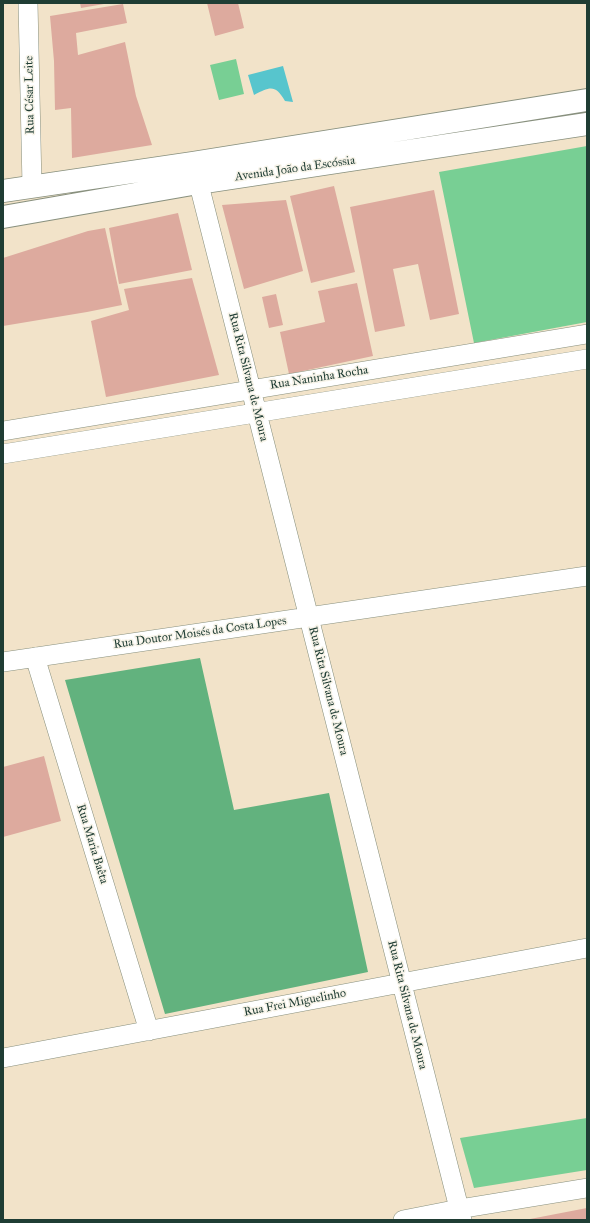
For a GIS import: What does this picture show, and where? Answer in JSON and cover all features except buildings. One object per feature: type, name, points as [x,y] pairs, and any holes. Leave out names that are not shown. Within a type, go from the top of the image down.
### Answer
[{"type":"main road","name":"Avenida João da Escóssia","points":[[3,216],[196,173],[587,100]]},
{"type":"main road","name":"Avenida João da Escóssia","points":[[3,191],[32,186],[196,173],[587,124]]},
{"type":"street","name":"Rua César Leite","points":[[28,3],[32,186]]},
{"type":"street","name":"Rua Rita Silvana de Moura","points":[[196,173],[460,1214]]},
{"type":"street","name":"Rua Naninha Rocha","points":[[3,431],[587,334]]},
{"type":"street","name":"Rua Naninha Rocha","points":[[3,454],[587,359]]},
{"type":"street","name":"Rua Doutor Moisés da Costa Lopes","points":[[3,662],[587,576]]},
{"type":"street","name":"Rua Maria Baêta","points":[[35,657],[149,1030]]},
{"type":"street","name":"Rua Frei Miguelinho","points":[[3,1058],[587,948]]},
{"type":"street","points":[[403,1220],[460,1214],[587,1188]]},
{"type":"green space","points":[[236,59],[244,94],[219,100],[210,65]]},
{"type":"green space","points":[[587,146],[587,322],[474,343],[439,172]]},
{"type":"green space","points":[[200,658],[234,810],[329,793],[368,972],[165,1014],[65,680]]},
{"type":"green space","points":[[587,1118],[587,1170],[474,1188],[460,1138]]},
{"type":"water","points":[[283,66],[293,102],[285,101],[278,92],[272,89],[264,90],[254,95],[248,75]]}]
